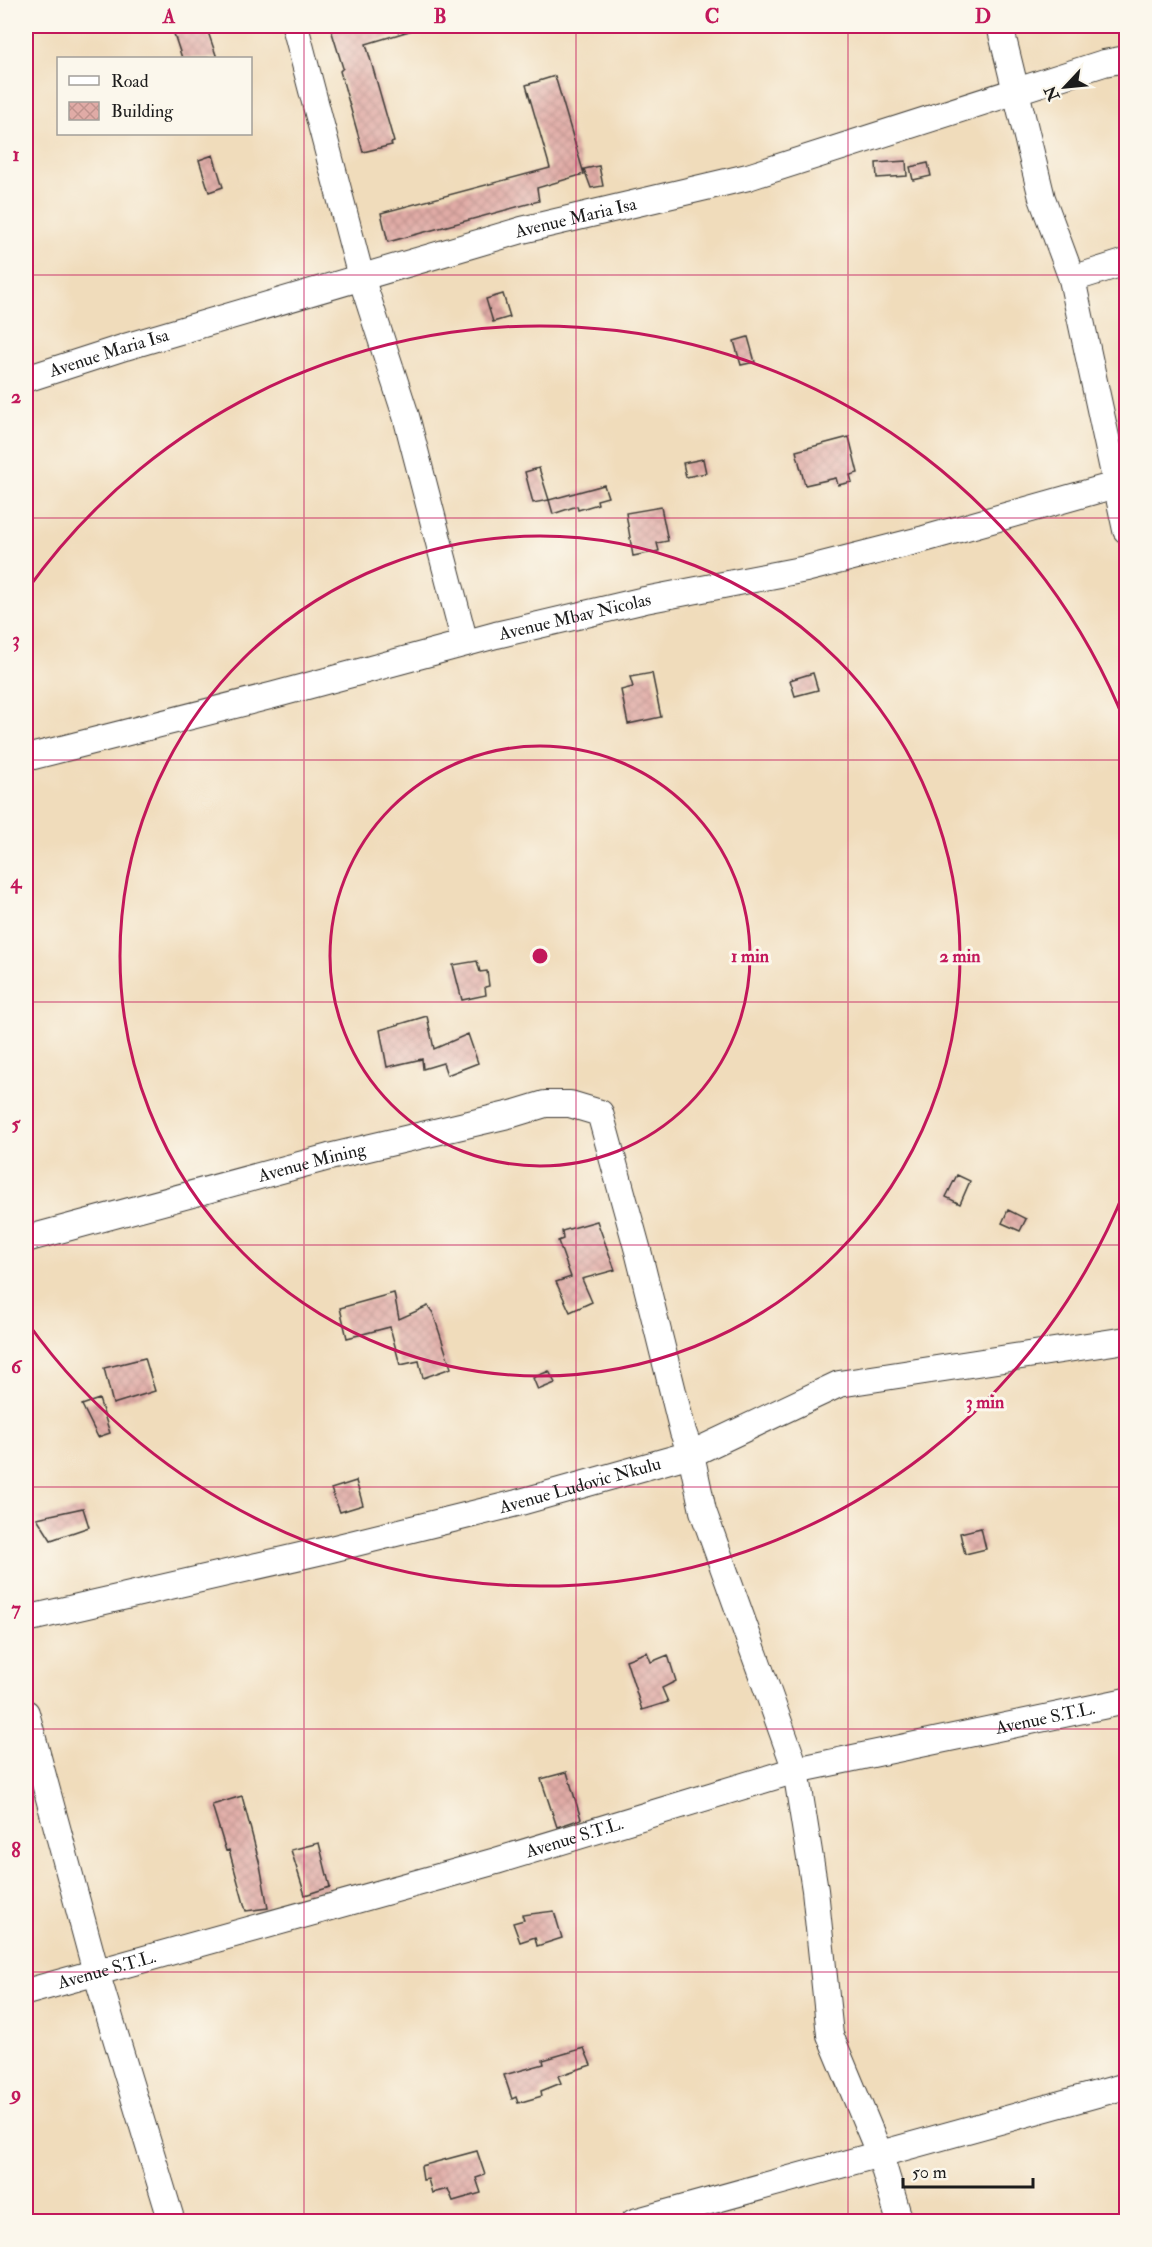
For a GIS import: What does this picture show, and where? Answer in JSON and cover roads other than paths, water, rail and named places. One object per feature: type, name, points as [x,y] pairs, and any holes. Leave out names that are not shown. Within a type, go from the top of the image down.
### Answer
[{"type":"street","points":[[295,26],[361,277],[406,416],[465,643]]},
{"type":"street","points":[[1000,26],[1014,92],[1042,198],[1072,279],[1122,484],[1126,530]]},
{"type":"street","name":"Avenue Maria Isa","points":[[26,379],[136,344],[522,230],[748,177],[1104,63],[1126,58]]},
{"type":"street","points":[[1072,279],[1126,262]]},
{"type":"street","name":"Avenue Mbav Nicolas","points":[[26,758],[274,695],[465,643],[645,600],[806,569],[1122,484]]},
{"type":"street","name":"Avenue Mining","points":[[26,1239],[147,1208],[329,1156],[512,1114],[545,1104],[570,1104],[600,1113],[691,1454]]},
{"type":"street","name":"Avenue Ludovic Nkulu","points":[[26,1619],[354,1544],[517,1503],[691,1454],[839,1384],[1126,1340]]},
{"type":"street","points":[[691,1454],[703,1511],[796,1770],[815,1890],[830,2035],[880,2155],[900,2222]]},
{"type":"street","name":"Avenue S.T.L.","points":[[26,1992],[496,1861],[796,1770],[1126,1701]]},
{"type":"street","points":[[26,1713],[96,1972],[172,2222]]},
{"type":"street","points":[[634,2222],[1126,2086]]}]
